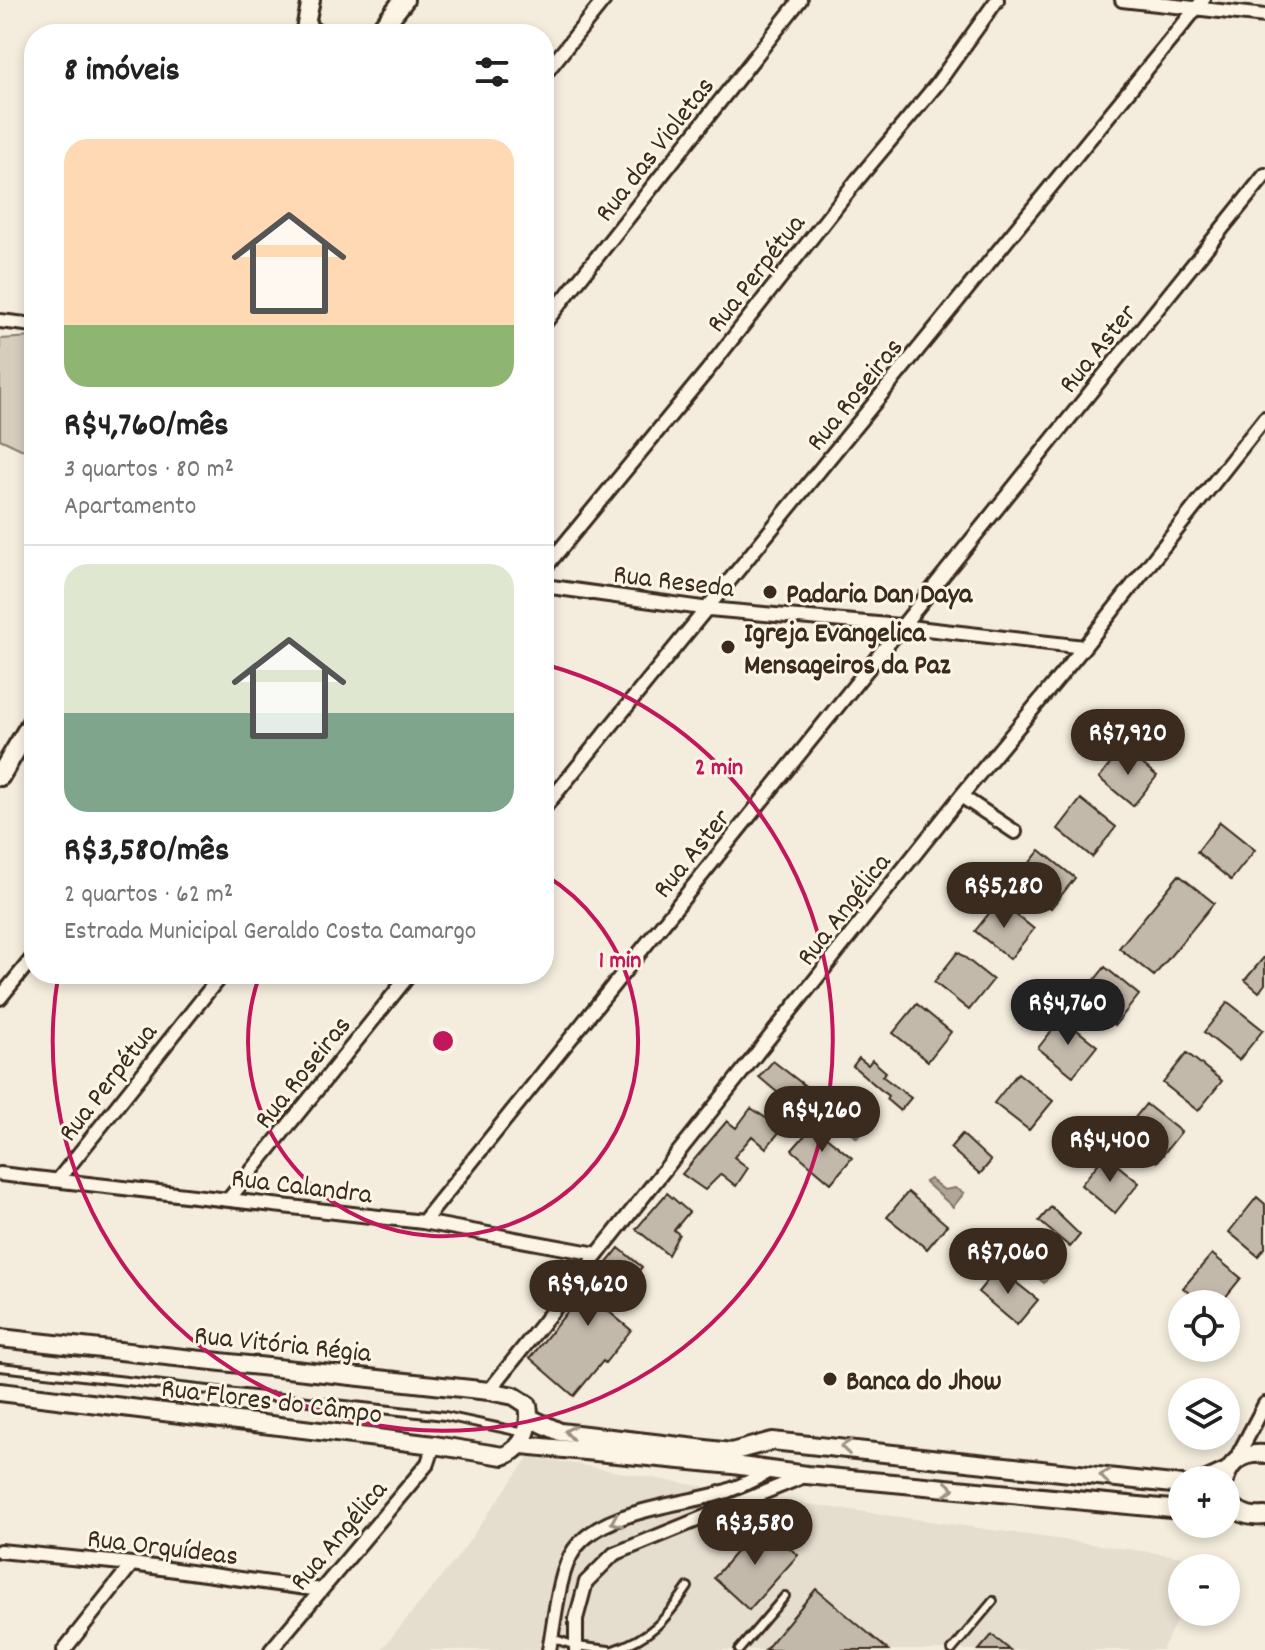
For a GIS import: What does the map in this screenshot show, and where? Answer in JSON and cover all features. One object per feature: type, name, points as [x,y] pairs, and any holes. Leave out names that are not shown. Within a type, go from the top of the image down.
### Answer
[{"type":"main road","points":[[385,24],[404,0]]},
{"type":"main road","points":[[0,776],[24,736]]},
{"type":"street","points":[[306,24],[311,0]]},
{"type":"street","points":[[554,62],[604,0]]},
{"type":"street","name":"Rua das Violetas","points":[[554,311],[800,0]]},
{"type":"street","name":"Rua Perpétua","points":[[554,557],[937,84],[997,0]]},
{"type":"street","points":[[1122,0],[1200,4],[1265,16]]},
{"type":"street","name":"Rua Roseiras","points":[[554,796],[1200,4]]},
{"type":"street","name":"Rua Aster","points":[[423,1222],[1265,175]]},
{"type":"street","points":[[0,321],[24,324]]},
{"type":"street","name":"Rua Angélica","points":[[489,1391],[1265,418]]},
{"type":"street","name":"Rua Reseda","points":[[554,587],[709,609],[1084,647]]},
{"type":"street","points":[[961,796],[1015,832]]},
{"type":"street","points":[[0,998],[24,968]]},
{"type":"street","name":"Rua Perpétua","points":[[58,1180],[214,984]]},
{"type":"street","name":"Rua Roseiras","points":[[229,1199],[402,984]]},
{"type":"street","name":"Rua Calandra","points":[[0,1174],[423,1222],[597,1254]]},
{"type":"street","name":"Rua Vitória Régia","points":[[0,1338],[489,1391],[514,1396],[528,1405],[526,1432]]},
{"type":"street","name":"Rua Flores do Câmpo","points":[[0,1392],[503,1456],[512,1453],[526,1432],[769,1471],[1168,1509]]},
{"type":"street","points":[[1232,1466],[1265,1404]]},
{"type":"street","points":[[526,1432],[560,1432],[731,1452],[772,1441],[1168,1483]]},
{"type":"street","points":[[551,1644],[565,1568],[573,1550],[583,1540],[615,1519],[717,1494],[753,1481],[769,1471],[772,1441]]},
{"type":"street","name":"Rua Angélica","points":[[271,1650],[428,1463],[434,1445]]},
{"type":"street","points":[[1234,1466],[1249,1453],[1265,1452]]},
{"type":"street","points":[[576,1648],[576,1619],[586,1582],[614,1554],[807,1475]]},
{"type":"street","name":"Rua Orquídeas","points":[[0,1551],[132,1564],[321,1590]]},
{"type":"street","points":[[64,1650],[132,1564]]},
{"type":"lane","points":[[0,1367],[445,1416],[526,1432]]},
{"type":"lane","points":[[551,1644],[611,1650],[632,1644],[664,1621],[688,1587]]},
{"type":"lane","points":[[739,1650],[785,1596]]},
{"type":"lane","points":[[952,1650],[993,1601]]},
{"type":"shaded area","points":[[24,338],[24,449],[0,439],[0,339]]},
{"type":"shaded area","points":[[836,1107],[850,1118],[861,1118],[868,1124],[857,1138],[829,1113]]},
{"type":"shaded area","points":[[930,1179],[944,1190],[955,1188],[964,1193],[953,1207],[925,1182]]},
{"type":"shaded area","points":[[1021,1255],[1035,1266],[1041,1262],[1055,1269],[1044,1283],[1016,1259]]},
{"type":"shaded area","points":[[529,1456],[772,1499],[1168,1555],[1168,1626],[1174,1626],[1162,1650],[381,1650],[457,1558]]},
{"type":"building","points":[[1123,748],[1157,776],[1133,806],[1099,778]]},
{"type":"building","points":[[1081,799],[1116,827],[1092,857],[1058,829]]},
{"type":"building","points":[[1220,822],[1255,850],[1231,880],[1197,852]]},
{"type":"building","points":[[1040,850],[1075,878],[1051,908],[1016,880]]},
{"type":"building","points":[[1179,875],[1214,903],[1154,976],[1119,948]]},
{"type":"building","points":[[999,901],[1034,929],[1010,959],[975,931]]},
{"type":"building","points":[[958,952],[993,980],[969,1010],[934,982]]},
{"type":"building","points":[[1265,956],[1265,984],[1259,992],[1245,980]]},
{"type":"building","points":[[1105,967],[1139,995],[1115,1025],[1081,997]]},
{"type":"building","points":[[1228,1002],[1263,1030],[1239,1060],[1204,1032]]},
{"type":"building","points":[[917,1004],[951,1032],[928,1061],[893,1033]]},
{"type":"building","points":[[1062,1018],[1097,1046],[1073,1076],[1038,1048]]},
{"type":"building","points":[[1187,1053],[1222,1081],[1198,1111],[1163,1083]]},
{"type":"building","points":[[859,1058],[868,1065],[872,1060],[886,1072],[882,1076],[911,1098],[900,1111],[886,1099],[888,1096],[853,1066]]},
{"type":"building","points":[[773,1061],[817,1095],[804,1115],[759,1077]]},
{"type":"building","points":[[1018,1073],[1053,1101],[1029,1130],[994,1103]]},
{"type":"building","points":[[1146,1104],[1181,1132],[1157,1162],[1122,1134]]},
{"type":"building","points":[[751,1108],[782,1129],[766,1148],[752,1136],[734,1157],[748,1168],[736,1186],[721,1174],[705,1190],[682,1174],[727,1121],[736,1128]]},
{"type":"building","points":[[813,1126],[852,1158],[831,1183],[792,1150]]},
{"type":"building","points":[[962,1134],[991,1161],[980,1174],[950,1148]]},
{"type":"building","points":[[1105,1155],[1139,1183],[1115,1213],[1081,1185]]},
{"type":"building","points":[[908,1192],[947,1225],[927,1249],[887,1217]]},
{"type":"building","points":[[667,1193],[689,1212],[674,1230],[679,1234],[668,1255],[636,1229]]},
{"type":"building","points":[[1257,1197],[1265,1204],[1265,1248],[1258,1256],[1229,1232]]},
{"type":"building","points":[[1051,1207],[1080,1235],[1070,1247],[1039,1221]]},
{"type":"building","points":[[619,1248],[642,1267],[607,1310],[631,1330],[574,1396],[530,1358]]},
{"type":"building","points":[[1212,1254],[1241,1278],[1231,1290],[1183,1288]]},
{"type":"building","points":[[998,1268],[1038,1300],[1017,1325],[978,1292]]},
{"type":"building","points":[[760,1524],[798,1555],[749,1610],[714,1578]]},
{"type":"building","points":[[816,1589],[888,1650],[765,1650]]},
{"type":"building","points":[[992,1635],[1010,1650],[979,1650]]},
{"type":"place","name":"Padaria Dan Daya","points":[[770,592]]},
{"type":"place","name":"Igreja Evangelica Mensageiros da Paz","points":[[728,647]]},
{"type":"place","name":"Banca do Jhow","points":[[830,1379]]}]
